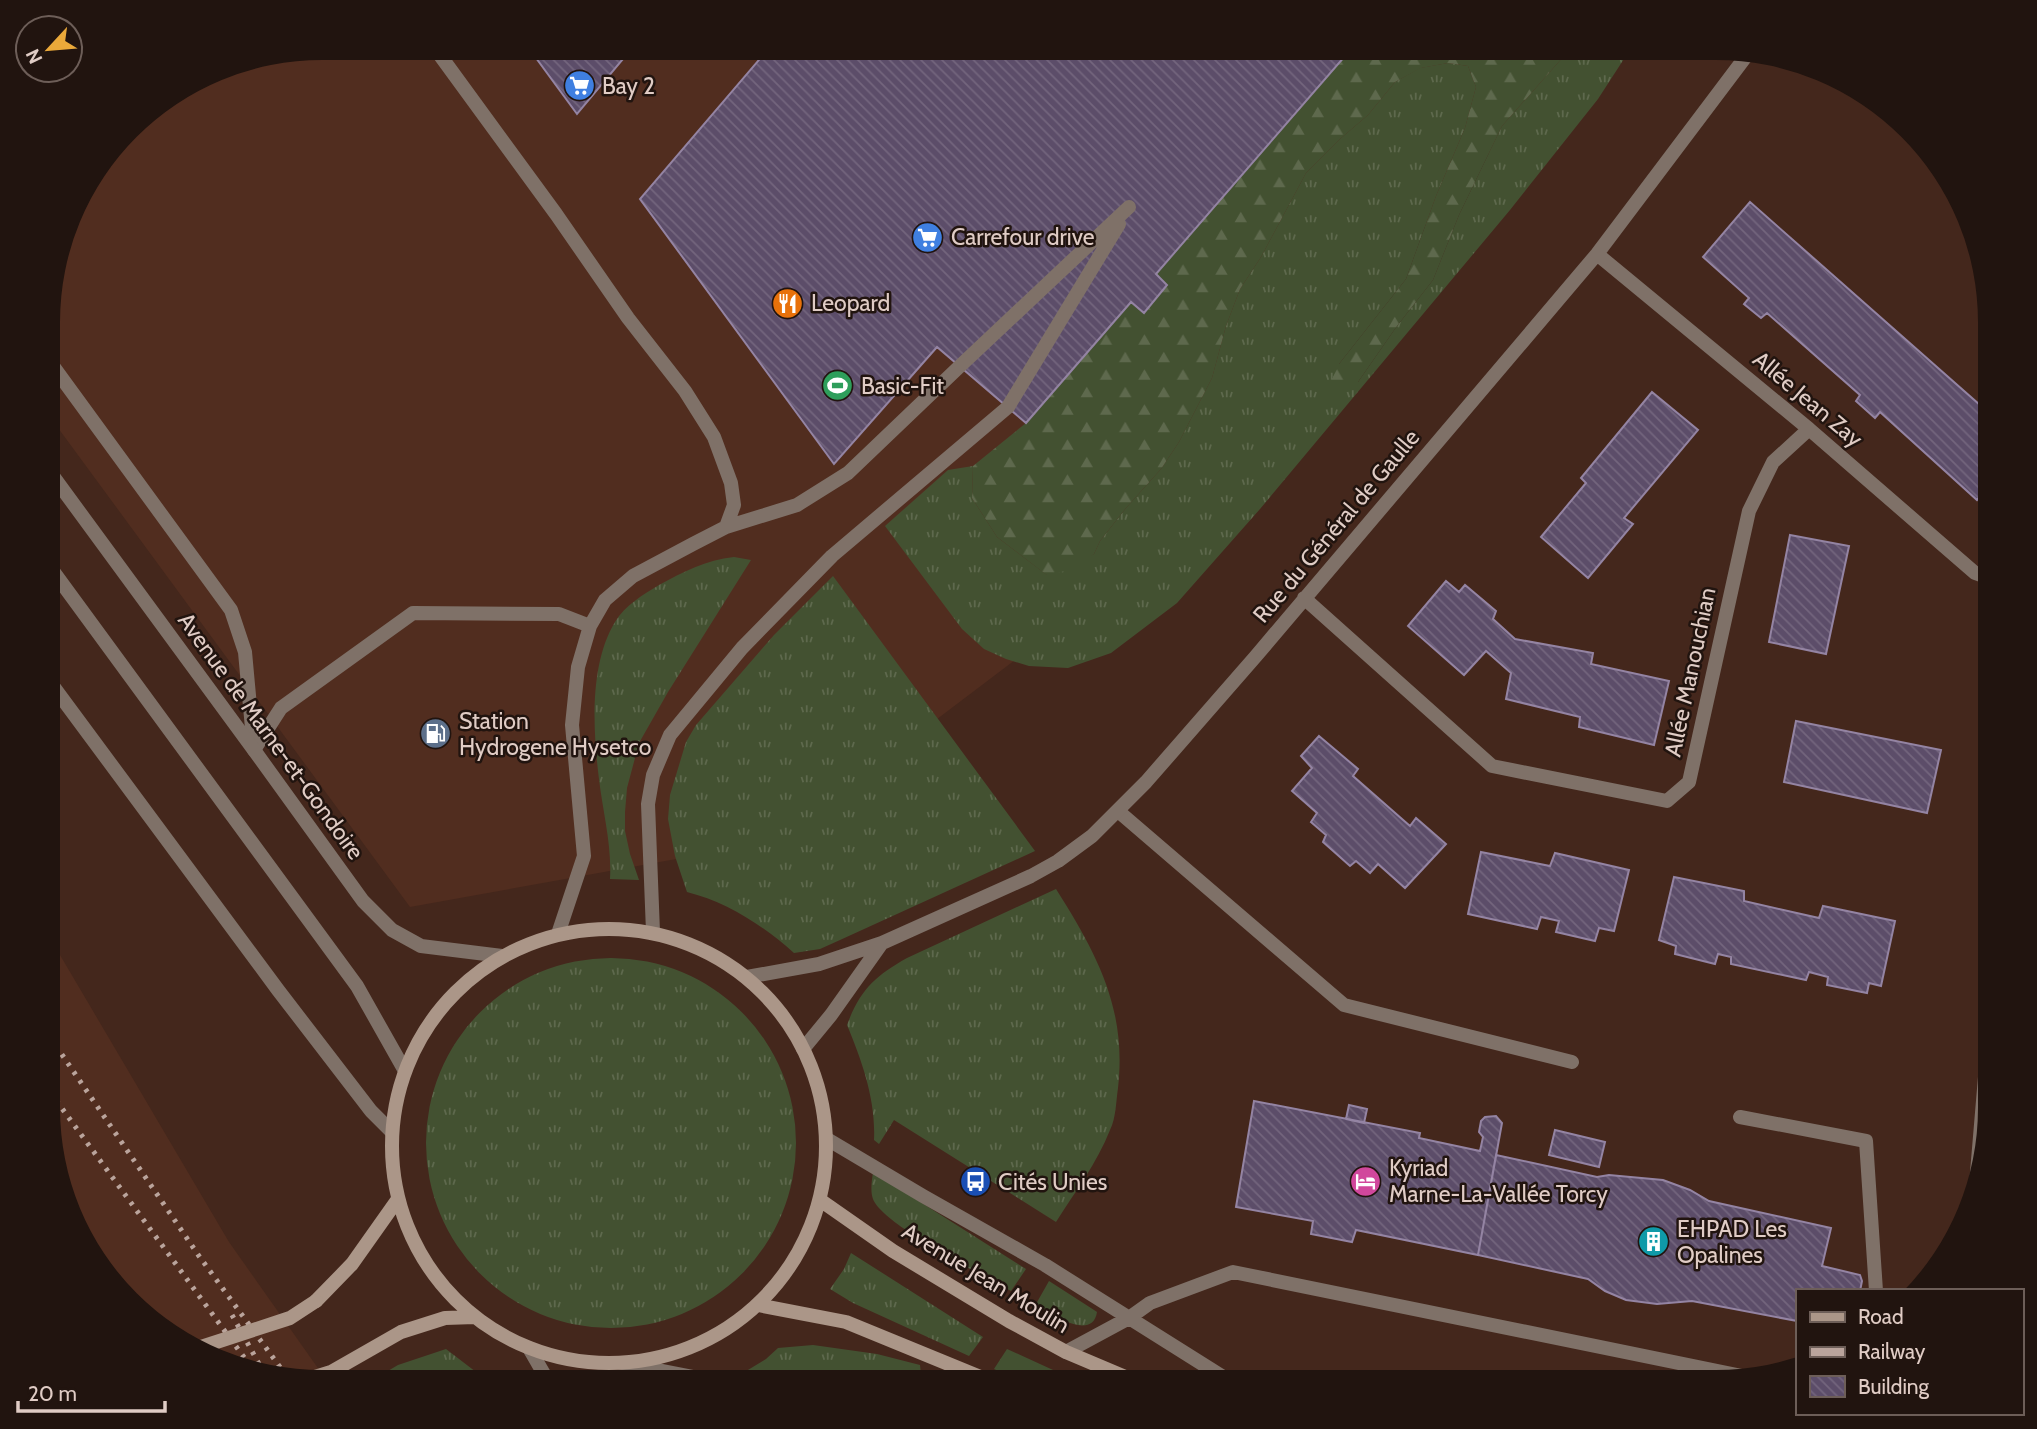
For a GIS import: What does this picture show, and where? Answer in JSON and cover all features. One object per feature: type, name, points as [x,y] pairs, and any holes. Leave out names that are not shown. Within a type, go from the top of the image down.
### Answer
[{"type":"street","points":[[444,60],[628,318],[685,391],[714,437],[731,483],[734,505],[726,527]]},
{"type":"street","name":"Rue du Général de Gaulle","points":[[747,977],[819,964],[882,943],[1031,876],[1067,855],[1092,836],[1146,782],[1597,254],[1742,61]]},
{"type":"street","points":[[558,934],[584,856],[572,725],[578,667],[590,626],[605,600],[633,576],[726,527],[797,505],[848,473],[1129,207],[1008,407],[832,555],[742,648],[670,735],[653,775],[648,804],[653,932]]},
{"type":"street","name":"Allée Jean Zay","points":[[1597,254],[1809,429],[1978,574]]},
{"type":"street","points":[[60,376],[231,610],[245,652],[254,750]]},
{"type":"street","name":"Allée Manouchian","points":[[1304,598],[1492,766],[1667,801],[1689,782],[1749,511],[1773,462],[1809,429]]},
{"type":"street","name":"Avenue de Marne-et-Gondoire","points":[[60,486],[363,901],[392,930],[421,946],[502,956]]},
{"type":"street","points":[[60,581],[357,986],[404,1071]]},
{"type":"street","points":[[254,750],[281,708],[413,613],[559,614],[590,626]]},
{"type":"street","points":[[60,696],[278,990],[371,1111],[392,1132]]},
{"type":"street","points":[[1118,811],[1344,1005],[1572,1062]]},
{"type":"street","points":[[622,1363],[681,1352],[735,1324],[758,1305],[779,1282],[810,1229],[820,1200],[827,1159],[827,1139],[820,1092],[803,1049],[779,1010],[747,977],[702,949],[653,932],[605,928],[558,934],[529,943],[502,956],[470,978],[443,1005],[421,1036],[404,1071],[392,1132],[393,1166],[398,1199],[410,1233],[427,1265],[449,1293],[475,1317],[529,1348],[574,1361],[622,1363],[658,1370]]},
{"type":"street","points":[[803,1049],[831,1015],[882,943]]},
{"type":"street","points":[[1740,1117],[1866,1141],[1876,1289]]},
{"type":"street","points":[[827,1139],[1045,1265],[1212,1370]]},
{"type":"street","points":[[210,1344],[290,1318],[316,1301],[352,1264],[398,1199]]},
{"type":"street","name":"Avenue Jean Moulin","points":[[820,1200],[943,1283],[1066,1352],[1110,1370]]},
{"type":"street","points":[[1066,1352],[1129,1318],[1150,1303],[1233,1272],[1713,1370]]},
{"type":"street","points":[[758,1305],[846,1322],[963,1370]]},
{"type":"street","points":[[335,1370],[401,1332],[445,1318],[475,1317]]},
{"type":"street","points":[[529,1348],[542,1370]]},
{"type":"shaded area","points":[[304,60],[1571,60],[1097,598],[776,841],[410,907],[60,431],[60,304],[73,237],[95,190],[114,162],[136,136],[162,114],[221,79],[254,68]]},
{"type":"shaded area","points":[[60,955],[229,1242],[319,1370],[254,1361],[221,1350],[190,1334],[136,1293],[104,1253],[79,1208],[68,1175],[62,1142]]},
{"type":"green space","points":[[1342,60],[1560,60],[1502,126],[1459,215],[1433,280],[1358,382],[1335,393],[1328,387],[1339,364],[1406,279],[1436,196],[1465,128],[1476,87],[1468,66],[1448,63],[1421,68],[1395,82],[1368,115],[1306,173],[1261,257],[1240,289],[1226,326],[1212,378],[1179,442],[1161,469],[1126,508],[1100,541],[1094,554],[1071,569],[1048,576],[997,537],[972,498],[973,466],[1026,423],[1131,302],[1144,312],[1167,285],[1156,274]]},
{"type":"green space","points":[[1560,60],[1623,60],[1598,99],[1510,210],[1260,509],[1177,603],[1111,653],[1068,668],[1029,666],[1006,659],[984,649],[962,629],[885,526],[948,470],[973,466],[972,498],[997,537],[1047,575],[1094,554],[1100,541],[1161,469],[1179,442],[1212,378],[1226,326],[1240,289],[1261,257],[1306,173],[1368,115],[1395,82],[1420,68],[1448,63],[1468,66],[1476,87],[1465,128],[1436,196],[1406,279],[1339,364],[1358,382],[1433,280],[1459,215],[1502,126]]},
{"type":"green space","points":[[734,557],[751,560],[639,743],[627,788],[625,831],[639,880],[610,879],[610,854],[595,740],[597,678],[607,639],[624,610],[647,593],[695,567]]},
{"type":"green space","points":[[833,576],[1035,851],[820,949],[794,953],[744,916],[702,896],[687,892],[675,856],[668,819],[670,795],[686,742],[696,725],[774,635]]},
{"type":"green space","points":[[1056,889],[1084,936],[1106,983],[1118,1033],[1120,1059],[1112,1125],[1092,1166],[1056,1222],[894,1120],[879,1144],[874,1140],[870,1096],[863,1067],[847,1025],[863,993],[877,978],[896,965]]},
{"type":"green space","points":[[593,958],[629,958],[665,966],[698,979],[729,1000],[754,1025],[775,1056],[782,1072],[793,1107],[796,1143],[793,1179],[775,1230],[754,1261],[729,1286],[698,1307],[665,1320],[629,1328],[593,1328],[557,1320],[524,1307],[493,1286],[468,1261],[447,1230],[434,1197],[426,1161],[426,1125],[434,1089],[447,1056],[468,1025],[493,1000],[524,979],[557,966]]},
{"type":"green space","points":[[873,1172],[1026,1269],[1011,1291],[935,1249],[880,1210],[873,1199],[871,1189]]},
{"type":"green space","points":[[851,1253],[983,1337],[969,1356],[853,1303],[830,1289]]},
{"type":"green space","points":[[1049,1281],[1097,1312],[1093,1321],[1087,1325],[1070,1323],[1036,1304]]},
{"type":"green space","points":[[813,1345],[877,1354],[920,1365],[921,1370],[748,1370],[778,1348]]},
{"type":"green space","points":[[446,1349],[473,1370],[390,1370]]},
{"type":"green space","points":[[1007,1349],[1053,1370],[996,1370],[994,1369]]},
{"type":"building","name":"Bay 2","points":[[538,60],[622,60],[577,114]]},
{"type":"building","name":"Carrefour drive","points":[[759,60],[1342,60],[1156,274],[1167,285],[1144,313],[1131,302],[1026,423],[937,347],[834,464],[640,199]]},
{"type":"building","points":[[1750,202],[1978,403],[1978,499],[1880,412],[1875,418],[1856,401],[1860,395],[1767,313],[1761,318],[1744,304],[1749,298],[1703,257]]},
{"type":"building","points":[[1652,392],[1698,430],[1624,518],[1633,524],[1588,578],[1541,537],[1586,483],[1581,478]]},
{"type":"building","points":[[1790,535],[1849,546],[1826,654],[1769,642]]},
{"type":"building","points":[[1446,581],[1459,592],[1465,585],[1496,611],[1493,619],[1515,639],[1593,653],[1591,664],[1669,681],[1654,745],[1579,727],[1580,717],[1506,699],[1511,673],[1486,651],[1464,675],[1408,626]]},
{"type":"building","points":[[1796,721],[1941,750],[1927,813],[1784,782]]},
{"type":"building","points":[[1319,736],[1358,769],[1353,776],[1410,826],[1416,818],[1446,844],[1405,888],[1378,864],[1370,873],[1356,861],[1350,866],[1323,842],[1326,835],[1311,822],[1317,813],[1292,791],[1312,768],[1301,756]]},
{"type":"building","points":[[1481,852],[1550,866],[1555,853],[1629,870],[1614,931],[1599,928],[1595,941],[1556,932],[1559,921],[1541,917],[1537,929],[1468,914]]},
{"type":"building","points":[[1674,877],[1744,891],[1744,901],[1819,918],[1823,906],[1895,921],[1881,986],[1869,983],[1867,993],[1827,985],[1828,977],[1809,972],[1806,980],[1731,964],[1731,957],[1718,954],[1715,964],[1675,954],[1676,946],[1659,940]]},
{"type":"building","name":"Kyriad Marne-La-Vallée Torcy","points":[[1254,1101],[1420,1133],[1419,1138],[1480,1151],[1483,1137],[1479,1132],[1481,1121],[1485,1117],[1496,1116],[1502,1123],[1478,1255],[1356,1230],[1352,1242],[1311,1234],[1313,1221],[1236,1207]]},
{"type":"building","points":[[1349,1105],[1367,1109],[1364,1123],[1346,1119]]},
{"type":"building","points":[[1555,1130],[1605,1142],[1599,1167],[1549,1155]]},
{"type":"building","name":"EHPAD Les Opalines","points":[[1496,1155],[1597,1177],[1609,1175],[1663,1180],[1690,1190],[1709,1201],[1831,1228],[1822,1266],[1860,1275],[1862,1281],[1860,1289],[1796,1289],[1796,1321],[1692,1301],[1657,1304],[1626,1300],[1605,1291],[1588,1279],[1478,1255]]},
{"type":"railway","points":[[60,1052],[199,1256],[279,1366]]},
{"type":"railway","points":[[60,1106],[245,1358]]},
{"type":"railway","points":[[232,1315],[258,1362]]},
{"type":"place","name":"Bay 2","points":[[579,86]]},
{"type":"place","name":"Carrefour drive","points":[[928,237]]},
{"type":"place","name":"Leopard","points":[[788,303]]},
{"type":"place","name":"Basic-Fit","points":[[838,386]]},
{"type":"place","name":"Station Hydrogene Hysetco","points":[[436,734]]},
{"type":"place","name":"Kyriad Marne-La-Vallée Torcy","points":[[1366,1181]]},
{"type":"place","name":"Cités Unies","points":[[975,1182]]},
{"type":"place","name":"EHPAD Les Opalines","points":[[1654,1242]]}]
